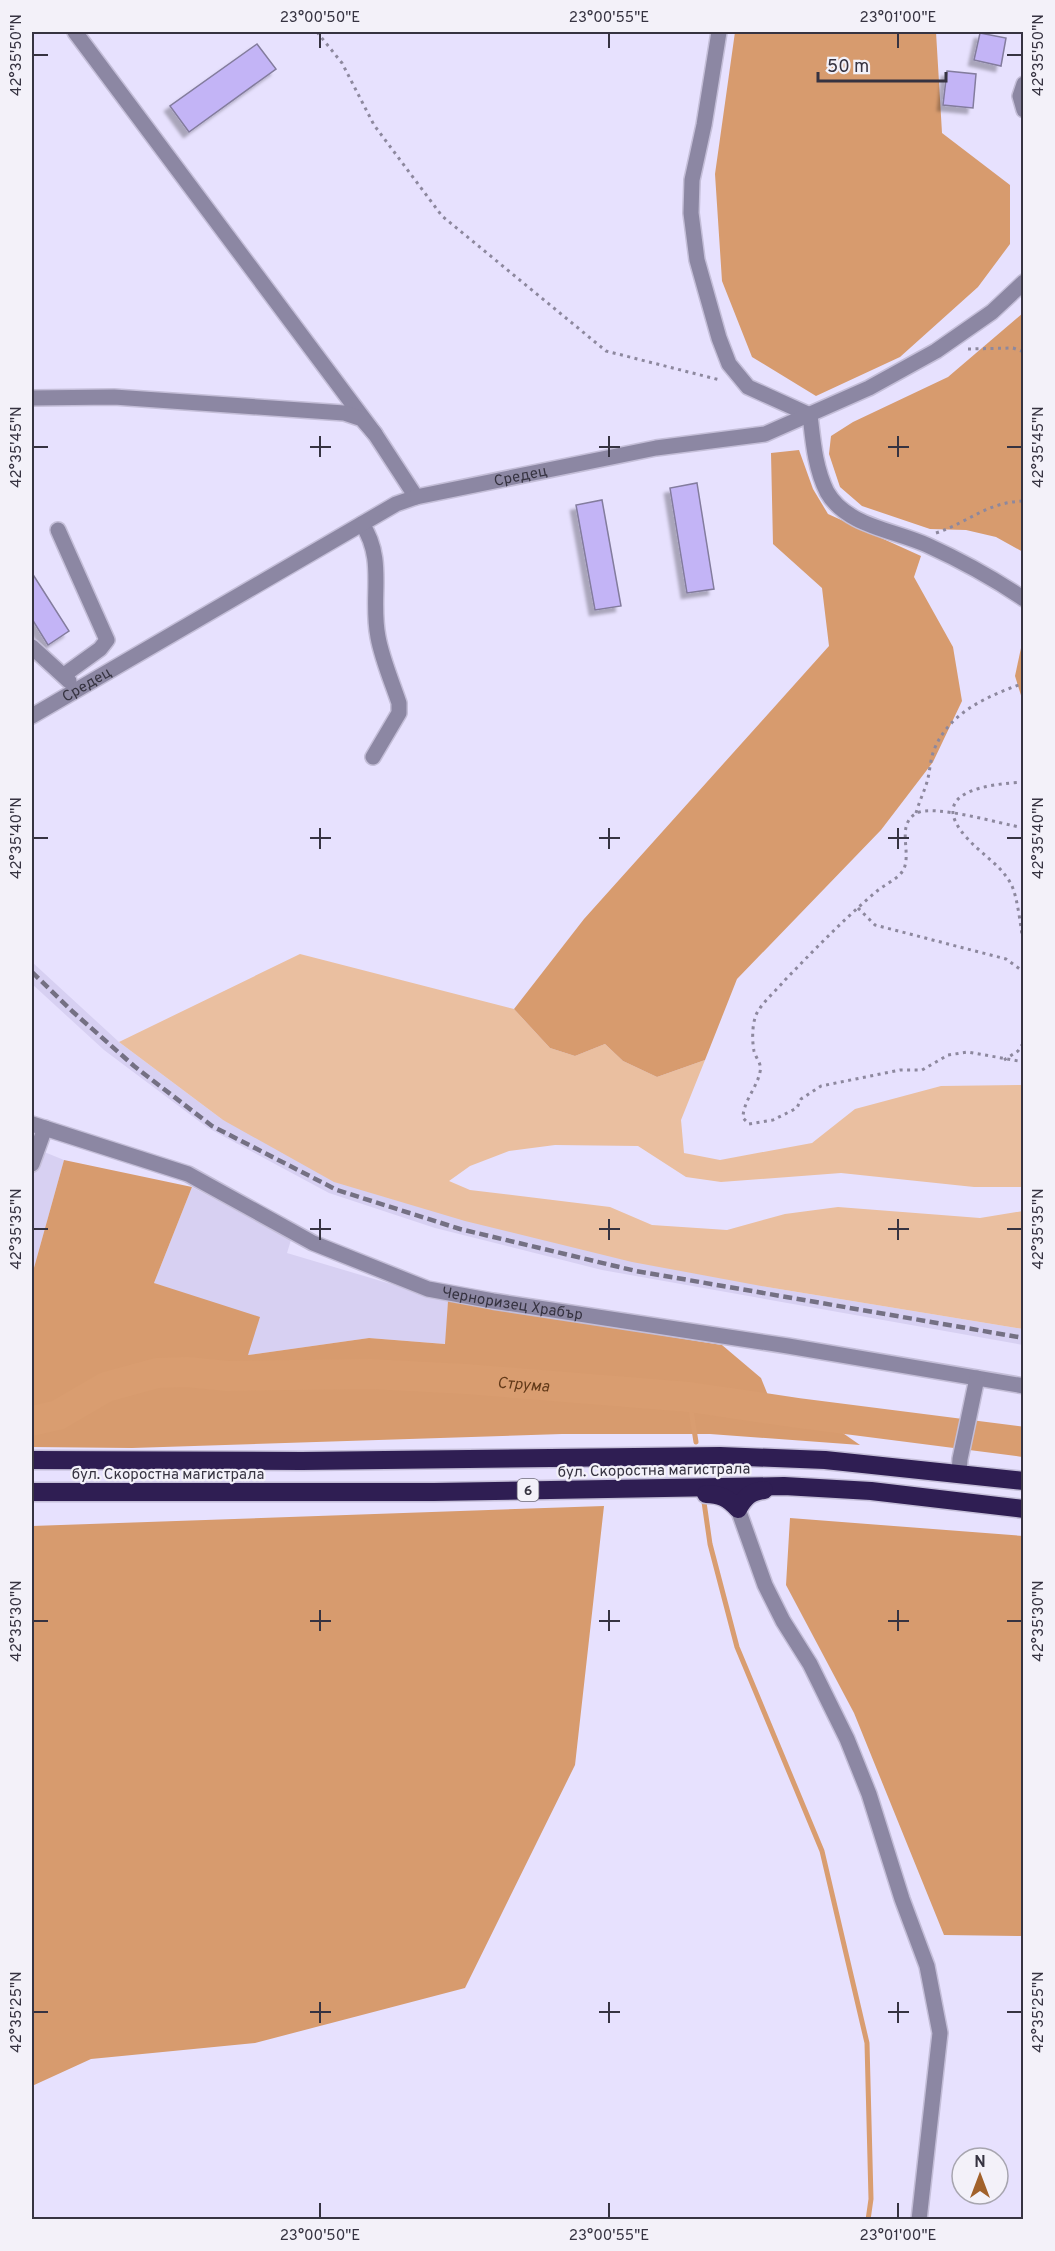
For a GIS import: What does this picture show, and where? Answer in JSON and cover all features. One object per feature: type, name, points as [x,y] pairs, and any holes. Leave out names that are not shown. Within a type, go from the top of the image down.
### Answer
[{"type":"highway","name":"бул. Скоростна магистрала","points":[[32,1460],[302,1461],[720,1456],[960,1466],[1023,1481]]},
{"type":"highway","name":"бул. Скоростна магистрала","points":[[32,1492],[434,1492],[784,1486],[871,1491],[1023,1509]]},
{"type":"highway","points":[[584,1489],[716,1494],[728,1498],[738,1509],[744,1498],[753,1492],[784,1486]]},
{"type":"street","points":[[75,32],[375,434],[416,497]]},
{"type":"street","points":[[719,32],[704,125],[692,180],[690,213],[697,260],[719,338],[729,364],[748,387],[810,416],[816,463],[827,492],[840,508],[855,518],[925,544],[970,566],[1023,599]]},
{"type":"street","points":[[1023,84],[1020,96],[1023,110]]},
{"type":"street","name":"Средец","points":[[32,716],[396,504],[416,497],[656,448],[765,434],[869,388],[936,351],[992,312],[1023,282]]},
{"type":"street","points":[[32,398],[114,397],[344,413],[362,419],[375,434]]},
{"type":"street","points":[[362,524],[371,537],[375,553],[377,636],[399,703],[399,713],[373,757]]},
{"type":"street","points":[[58,530],[106,639],[100,649],[64,675]]},
{"type":"street","points":[[32,647],[64,675],[76,690]]},
{"type":"street","points":[[32,1164],[38,1126]]},
{"type":"street","name":"Черноризец Храбър","points":[[38,1126],[188,1174],[313,1243],[428,1289],[1023,1386]]},
{"type":"street","points":[[960,1466],[977,1378]]},
{"type":"street","points":[[738,1509],[765,1586],[783,1621],[810,1664],[848,1739],[927,1966],[940,2033],[919,2220]]},
{"type":"path","points":[[317,32],[342,63],[374,125],[442,216],[606,351],[748,387]]},
{"type":"path","points":[[936,351],[993,348],[1023,350]]},
{"type":"path","points":[[931,534],[947,529],[977,512],[1006,501],[1023,501]]},
{"type":"path","points":[[1023,683],[990,696],[954,719],[944,731],[933,751],[927,781],[915,814],[905,833],[906,861],[902,873],[858,908],[821,943],[765,1002],[756,1015],[753,1035],[754,1053],[761,1065],[760,1074],[743,1110],[742,1118],[749,1124],[772,1120],[797,1108],[801,1099],[821,1086],[900,1070],[922,1070],[948,1055],[968,1052],[1023,1062]]},
{"type":"path","points":[[1023,782],[972,790],[959,796],[953,806],[956,826],[967,840],[1002,871],[1012,886],[1023,947]]},
{"type":"path","points":[[915,814],[923,811],[954,813],[1023,828]]},
{"type":"path","points":[[858,908],[874,925],[1006,959],[1023,972]]},
{"type":"path","points":[[1004,1060],[1018,1051],[1023,1042]]},
{"type":"shaded area","points":[[735,32],[936,32],[942,133],[1010,185],[1010,244],[978,287],[900,357],[816,396],[752,357],[722,281],[715,174]]},
{"type":"shaded area","points":[[1023,313],[1023,552],[996,537],[966,530],[930,529],[862,506],[840,487],[829,454],[831,436],[853,422],[948,377]]},
{"type":"shaded area","points":[[799,450],[813,489],[828,514],[921,556],[914,577],[953,647],[962,701],[933,762],[881,830],[737,979],[705,1060],[657,1077],[623,1061],[605,1044],[575,1056],[550,1048],[514,1009],[584,919],[829,646],[822,588],[773,544],[771,453]]},
{"type":"shaded area","points":[[1024,647],[1023,702],[1015,676],[1021,648]]},
{"type":"shaded area","points":[[300,954],[514,1009],[550,1048],[575,1056],[605,1044],[623,1061],[657,1077],[705,1060],[681,1120],[684,1153],[720,1160],[812,1143],[855,1109],[941,1086],[1023,1085],[1023,1187],[974,1187],[841,1173],[721,1182],[686,1177],[638,1146],[555,1145],[509,1151],[470,1166],[449,1181],[470,1190],[610,1207],[652,1225],[727,1230],[785,1214],[838,1207],[980,1218],[1023,1211],[1023,1329],[767,1287],[632,1262],[465,1221],[334,1182],[223,1120],[119,1042]]},
{"type":"shaded area","points":[[32,962],[119,1042],[223,1120],[767,1287],[1023,1329],[1023,1345],[602,1270],[435,1228],[329,1193],[208,1128],[104,1050],[32,984]]},
{"type":"shaded area","points":[[32,1147],[64,1160],[32,1275]]},
{"type":"shaded area","points":[[64,1160],[192,1187],[154,1283],[260,1317],[248,1355],[369,1338],[445,1344],[448,1301],[722,1345],[761,1378],[778,1420],[837,1429],[860,1445],[710,1434],[562,1434],[132,1448],[32,1447],[32,1275]]},
{"type":"shaded area","points":[[192,1187],[291,1240],[287,1253],[448,1301],[446,1344],[369,1338],[248,1355],[154,1283]]},
{"type":"shaded area","points":[[604,1506],[575,1765],[465,1988],[255,2043],[91,2059],[32,2086],[32,1526]]},
{"type":"shaded area","points":[[790,1518],[1023,1536],[1023,1936],[944,1935],[854,1713],[786,1585]]},
{"type":"building","points":[[980,33],[1006,38],[1001,66],[974,60]]},
{"type":"building","points":[[257,44],[276,69],[189,132],[170,106]]},
{"type":"building","points":[[947,71],[976,74],[973,108],[943,105]]},
{"type":"building","points":[[697,483],[714,589],[687,593],[670,488]]},
{"type":"building","points":[[602,500],[621,606],[595,610],[576,505]]},
{"type":"building","points":[[32,573],[69,631],[48,645],[32,619]]},
{"type":"waterway","name":"Струма","points":[[32,1421],[58,1415],[106,1387],[157,1373],[187,1372],[227,1376],[370,1374],[466,1379],[689,1397],[1024,1442]]},
{"type":"waterway","points":[[689,1397],[696,1442]]},
{"type":"waterway","points":[[704,1502],[710,1544],[737,1647],[822,1851],[867,2043],[871,2199],[868,2220]]},
{"type":"railway","points":[[32,972],[134,1066],[212,1126],[337,1190],[460,1229],[636,1271],[1024,1338]]}]
